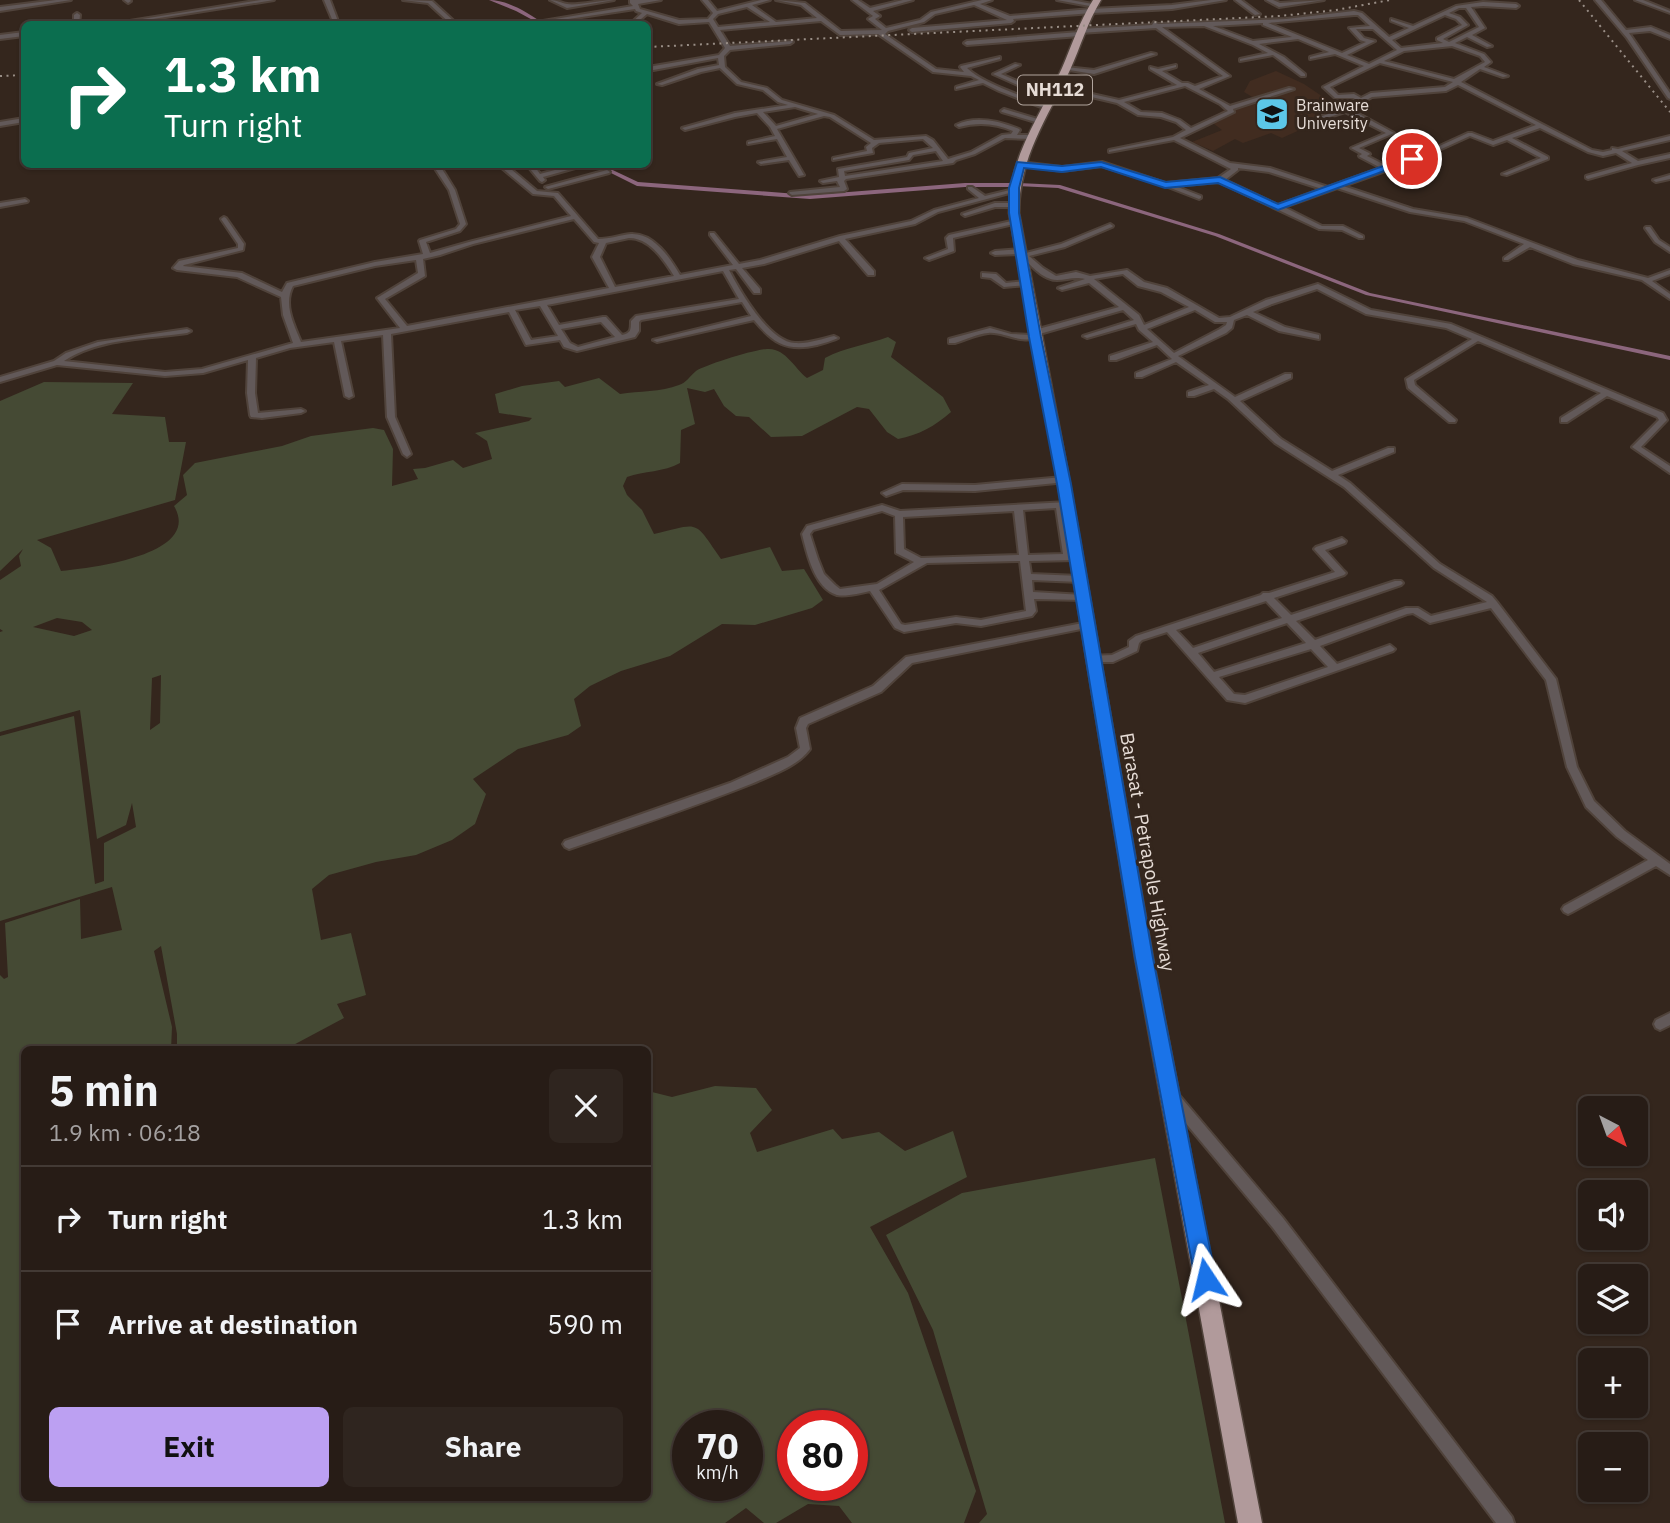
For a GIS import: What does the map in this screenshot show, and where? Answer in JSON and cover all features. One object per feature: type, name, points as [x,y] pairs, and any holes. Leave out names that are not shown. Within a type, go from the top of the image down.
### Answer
[{"type":"highway","name":"Barasat - Petrapole Highway","points":[[1093,7],[1020,164],[1014,205],[1035,335],[1063,480],[1072,557],[1080,579],[1144,958],[1250,1523]]},
{"type":"street","points":[[0,9],[68,0]]},
{"type":"street","points":[[157,21],[271,0]]},
{"type":"street","points":[[327,0],[336,21]]},
{"type":"street","points":[[406,0],[430,2],[451,21]]},
{"type":"street","points":[[553,0],[567,6],[611,0]]},
{"type":"street","points":[[550,21],[658,0]]},
{"type":"street","points":[[705,0],[716,13]]},
{"type":"street","points":[[634,4],[645,13],[679,22],[710,20],[716,13],[767,0]]},
{"type":"street","points":[[779,0],[803,4],[842,34],[884,31],[922,21],[932,13],[989,0]]},
{"type":"street","points":[[856,1],[869,0]]},
{"type":"street","points":[[869,10],[910,0]]},
{"type":"street","points":[[1060,0],[1093,7]]},
{"type":"street","points":[[1155,0],[1160,7]]},
{"type":"street","points":[[976,4],[1010,18],[1093,7],[1160,7],[1223,0]]},
{"type":"street","points":[[1238,0],[1257,14]]},
{"type":"street","points":[[1269,0],[1279,5],[1321,0]]},
{"type":"street","points":[[1598,0],[1625,32],[1670,97]]},
{"type":"street","points":[[1638,0],[1669,12]]},
{"type":"street","points":[[856,1],[877,16],[872,20],[884,31]]},
{"type":"street","points":[[932,13],[935,3]]},
{"type":"street","points":[[747,5],[773,22]]},
{"type":"street","points":[[1448,45],[1482,26],[1467,5]]},
{"type":"street","points":[[1324,62],[1370,41],[1414,28],[1443,13],[1467,5],[1516,6]]},
{"type":"street","points":[[1000,14],[1031,9]]},
{"type":"street","points":[[0,15],[34,11]]},
{"type":"street","points":[[1661,15],[1669,12]]},
{"type":"street","points":[[636,21],[645,13]]},
{"type":"street","points":[[967,43],[1154,24],[1300,20],[1354,13],[1360,14],[1402,50]]},
{"type":"street","points":[[1443,13],[1458,18],[1465,25],[1454,28],[1439,39],[1448,45]]},
{"type":"street","points":[[77,21],[78,15]]},
{"type":"street","points":[[912,30],[1010,22],[1010,18]]},
{"type":"street","points":[[715,29],[822,19]]},
{"type":"street","points":[[710,20],[728,48]]},
{"type":"street","points":[[1393,20],[1414,28]]},
{"type":"street","points":[[1259,22],[1369,66]]},
{"type":"street","points":[[1202,23],[1253,43],[1303,75]]},
{"type":"street","points":[[1154,24],[1226,75],[1196,88]]},
{"type":"street","points":[[1370,41],[1362,39],[1352,29],[1374,27]]},
{"type":"street","points":[[1454,28],[1489,46]]},
{"type":"street","points":[[1625,32],[1651,29],[1670,37]]},
{"type":"street","points":[[884,31],[881,34],[933,71],[969,73]]},
{"type":"street","points":[[0,37],[21,34]]},
{"type":"street","points":[[1253,43],[1300,38]]},
{"type":"street","points":[[651,67],[721,56],[728,48],[790,42]]},
{"type":"street","points":[[1320,118],[1344,110],[1371,95],[1446,89],[1488,59],[1461,46],[1402,50],[1326,88],[1336,97],[1354,96],[1361,100]]},
{"type":"street","points":[[1066,69],[1094,72],[1153,54]]},
{"type":"street","points":[[1242,60],[1272,54]]},
{"type":"street","points":[[1312,58],[1342,55]]},
{"type":"street","points":[[721,56],[722,66],[739,83],[765,89],[776,99],[827,114],[876,143]]},
{"type":"street","points":[[998,58],[963,66],[982,81],[1048,103]]},
{"type":"street","points":[[1379,61],[1457,82],[1592,152],[1600,154],[1670,138]]},
{"type":"street","points":[[1017,65],[996,74],[1048,103]]},
{"type":"street","points":[[660,84],[700,70],[722,66]]},
{"type":"street","points":[[1174,66],[1155,69],[1231,108],[1291,89]]},
{"type":"street","points":[[1480,67],[1505,76]]},
{"type":"street","points":[[958,88],[982,81]]},
{"type":"street","points":[[1119,102],[1180,84]]},
{"type":"street","points":[[1056,88],[1119,102],[1140,114],[1164,115],[1181,122],[1191,131]]},
{"type":"street","points":[[685,128],[735,115],[796,106]]},
{"type":"street","points":[[1111,151],[1175,138],[1232,111],[1231,108]]},
{"type":"street","points":[[1344,110],[1391,133],[1354,148],[1367,154],[1362,156],[1402,176]]},
{"type":"street","points":[[1004,111],[1039,121]]},
{"type":"street","points":[[759,112],[773,127],[801,175]]},
{"type":"street","points":[[773,127],[827,114]]},
{"type":"street","points":[[0,124],[21,120]]},
{"type":"street","points":[[959,125],[974,120],[994,122],[1017,130],[1014,134]]},
{"type":"street","points":[[1278,207],[1388,168],[1470,134],[1493,143],[1539,126]]},
{"type":"street","points":[[823,181],[953,161],[1002,137],[1014,134],[1032,137]]},
{"type":"street","points":[[750,143],[778,136]]},
{"type":"street","points":[[835,159],[871,152],[869,147],[876,143],[920,136],[928,138],[942,158],[953,161]]},
{"type":"street","points":[[1165,185],[1220,180],[1236,171],[1175,138]]},
{"type":"street","points":[[1505,174],[1546,158],[1506,138]]},
{"type":"street","points":[[757,148],[783,144]]},
{"type":"street","points":[[792,193],[844,189],[840,170],[909,158],[911,154],[938,149]]},
{"type":"street","points":[[1614,149],[1637,163]]},
{"type":"street","points":[[1587,177],[1669,157]]},
{"type":"street","points":[[761,162],[791,158]]},
{"type":"street","points":[[1020,164],[1062,169],[1101,164],[1199,197]]},
{"type":"street","points":[[1229,165],[1270,170],[1326,188]]},
{"type":"street","points":[[405,329],[381,298],[422,274],[422,241],[458,230],[463,224],[452,190],[438,168]]},
{"type":"street","points":[[505,168],[535,193],[607,172]]},
{"type":"street","points":[[532,168],[596,240],[603,242],[632,235],[641,236],[671,265],[678,277]]},
{"type":"street","points":[[539,176],[571,168]]},
{"type":"street","points":[[1656,180],[1670,177]]},
{"type":"street","points":[[1220,180],[1321,228],[1343,228],[1362,237]]},
{"type":"street","points":[[1337,186],[1412,212],[1447,214],[1465,219],[1576,262],[1648,280],[1670,297]]},
{"type":"street","points":[[57,363],[178,374],[203,371],[298,345],[405,329],[740,266],[913,223],[936,211],[1015,187]]},
{"type":"street","points":[[970,188],[983,198]]},
{"type":"street","points":[[0,205],[25,201]]},
{"type":"street","points":[[965,214],[995,205],[1014,205]]},
{"type":"street","points":[[298,345],[285,296],[288,288],[298,282],[375,264],[423,257],[574,217]]},
{"type":"street","points":[[224,219],[241,244],[241,249],[181,263],[177,268],[239,275],[285,296]]},
{"type":"street","points":[[929,258],[952,250],[949,238],[951,236],[1016,222]]},
{"type":"street","points":[[995,253],[1022,253],[1063,246],[1110,226]]},
{"type":"street","points":[[1648,228],[1657,241],[1670,250]]},
{"type":"street","points":[[712,234],[757,290]]},
{"type":"street","points":[[840,239],[871,273]]},
{"type":"street","points":[[603,242],[596,257],[613,290]]},
{"type":"street","points":[[1506,259],[1531,244]]},
{"type":"street","points":[[1022,253],[1052,277],[1076,274],[1089,279],[1140,324],[1156,343],[1235,400],[1278,441],[1333,474],[1437,566],[1484,593],[1551,679],[1572,766],[1582,790],[1604,817],[1655,861],[1670,870]]},
{"type":"street","points":[[725,269],[756,317],[788,344],[834,338]]},
{"type":"street","points":[[1062,288],[1124,272],[1141,284],[1164,290],[1212,318],[1231,319],[1318,286],[1369,312],[1438,323],[1478,338],[1667,419],[1636,447],[1670,470]]},
{"type":"street","points":[[1648,280],[1670,272]]},
{"type":"street","points":[[985,275],[994,277],[1004,285],[1026,283]]},
{"type":"street","points":[[542,303],[568,347],[577,349],[634,333],[635,321],[639,318],[743,300]]},
{"type":"street","points":[[953,341],[990,330],[1010,336],[1035,335],[1123,308]]},
{"type":"street","points":[[1087,337],[1194,308]]},
{"type":"street","points":[[511,309],[529,343],[562,337]]},
{"type":"street","points":[[1247,312],[1282,329],[1317,337]]},
{"type":"street","points":[[657,340],[756,317]]},
{"type":"street","points":[[556,328],[603,319],[620,338]]},
{"type":"street","points":[[1139,375],[1223,331],[1229,326],[1231,319]]},
{"type":"street","points":[[0,380],[57,363],[69,354],[100,345],[187,331]]},
{"type":"street","points":[[387,332],[391,417],[407,454]]},
{"type":"street","points":[[1452,420],[1411,386],[1410,379],[1478,338]]},
{"type":"street","points":[[337,340],[349,396]]},
{"type":"street","points":[[1113,358],[1156,343]]},
{"type":"street","points":[[252,356],[251,393],[254,415],[300,411]]},
{"type":"street","points":[[1235,400],[1288,376]]},
{"type":"street","points":[[1191,394],[1215,386]]},
{"type":"street","points":[[1564,420],[1606,393]]},
{"type":"street","points":[[1333,474],[1391,450]]},
{"type":"street","points":[[886,493],[902,487],[975,488],[1063,480]]},
{"type":"street","points":[[1064,505],[899,514],[882,508],[806,531],[817,568],[832,589],[847,593],[873,589],[922,562],[1072,557]]},
{"type":"street","points":[[873,589],[898,626],[910,629],[956,620],[981,623],[1026,615],[1031,611],[1018,508]]},
{"type":"street","points":[[899,514],[899,551],[922,562]]},
{"type":"street","points":[[1094,659],[1113,659],[1134,649],[1136,639],[1341,573],[1319,549],[1342,541]]},
{"type":"street","points":[[1027,578],[1080,579]]},
{"type":"street","points":[[1191,652],[1398,583]]},
{"type":"street","points":[[1029,595],[1083,598]]},
{"type":"street","points":[[1266,595],[1335,668]]},
{"type":"street","points":[[1212,676],[1411,610],[1430,620],[1494,604]]},
{"type":"street","points":[[569,844],[769,773],[794,760],[805,749],[800,727],[804,721],[877,689],[909,660],[1088,625]]},
{"type":"street","points":[[1169,628],[1230,697],[1245,699],[1390,649]]},
{"type":"street","points":[[1568,908],[1655,861]]},
{"type":"street","points":[[1172,1097],[1278,1223],[1506,1523]]},
{"type":"shaded area","name":"Brainware University","points":[[1276,71],[1304,84],[1341,109],[1309,121],[1313,124],[1282,138],[1271,133],[1243,143],[1235,139],[1213,151],[1192,142],[1222,130],[1209,120],[1228,107],[1254,98],[1244,92],[1250,81]]},
{"type":"green space","points":[[888,337],[896,342],[891,357],[943,397],[951,412],[926,429],[898,439],[887,432],[869,409],[857,407],[802,436],[771,437],[749,417],[736,416],[724,406],[714,389],[705,392],[687,388],[695,424],[681,430],[680,463],[627,477],[623,486],[627,495],[642,510],[654,534],[695,527],[721,559],[770,547],[782,571],[804,569],[823,600],[812,608],[755,625],[722,624],[670,656],[621,671],[590,686],[574,699],[581,726],[568,735],[518,749],[473,779],[486,794],[475,824],[452,840],[416,855],[376,862],[329,875],[312,889],[321,940],[351,933],[366,995],[337,1004],[344,1018],[292,1046],[177,1046],[161,946],[154,951],[172,1027],[171,1046],[21,1046],[21,1501],[651,1501],[651,1092],[672,1097],[715,1086],[756,1088],[772,1110],[750,1133],[757,1152],[833,1129],[842,1139],[879,1132],[905,1151],[953,1131],[967,1177],[870,1227],[908,1293],[976,1491],[964,1523],[852,1523],[839,1506],[808,1504],[776,1523],[764,1523],[746,1508],[725,1523],[0,1523],[0,975],[4,979],[8,977],[5,923],[80,899],[81,939],[122,930],[112,887],[0,921],[0,736],[74,716],[95,884],[104,881],[104,843],[136,827],[132,803],[126,825],[97,839],[80,710],[0,732],[0,632],[3,631],[0,629],[0,580],[21,566],[19,556],[23,549],[0,571],[0,401],[44,382],[133,383],[112,414],[165,417],[169,442],[186,442],[175,500],[37,540],[51,548],[61,571],[140,556],[159,547],[173,536],[179,523],[174,506],[187,495],[183,475],[195,463],[282,446],[311,436],[373,428],[384,430],[393,449],[392,486],[418,479],[413,469],[453,460],[463,468],[492,459],[487,441],[475,433],[529,421],[532,418],[499,413],[495,394],[522,386],[559,381],[565,387],[599,378],[620,394],[665,389],[681,384],[696,371],[710,365],[763,349],[780,352],[807,378],[823,370],[825,358]],"holes":[[[57,618],[82,622],[92,630],[74,636],[33,627]],[[161,675],[160,723],[150,730],[152,678]]]},
{"type":"green space","points":[[1155,1158],[1225,1523],[979,1523],[987,1514],[933,1330],[886,1235],[962,1193]]},
{"type":"waterway","points":[[491,0],[518,10],[537,21]]},
{"type":"waterway","points":[[603,168],[637,184],[810,197],[965,185],[1010,185]]},
{"type":"waterway","points":[[1019,185],[1058,186],[1217,235],[1368,294],[1670,358]]},
{"type":"railway","points":[[651,47],[1280,16],[1336,10],[1390,0]]},
{"type":"railway","points":[[1579,0],[1670,112]]},
{"type":"railway","points":[[0,76],[21,75]]},
{"type":"place","name":"Brainware University","points":[[1272,114]]},
{"type":"route","points":[[1206,1279],[1144,958],[1064,484],[1014,213],[1014,188],[1020,164],[1062,169],[1101,164],[1165,185],[1220,180],[1278,207],[1412,159]]}]
